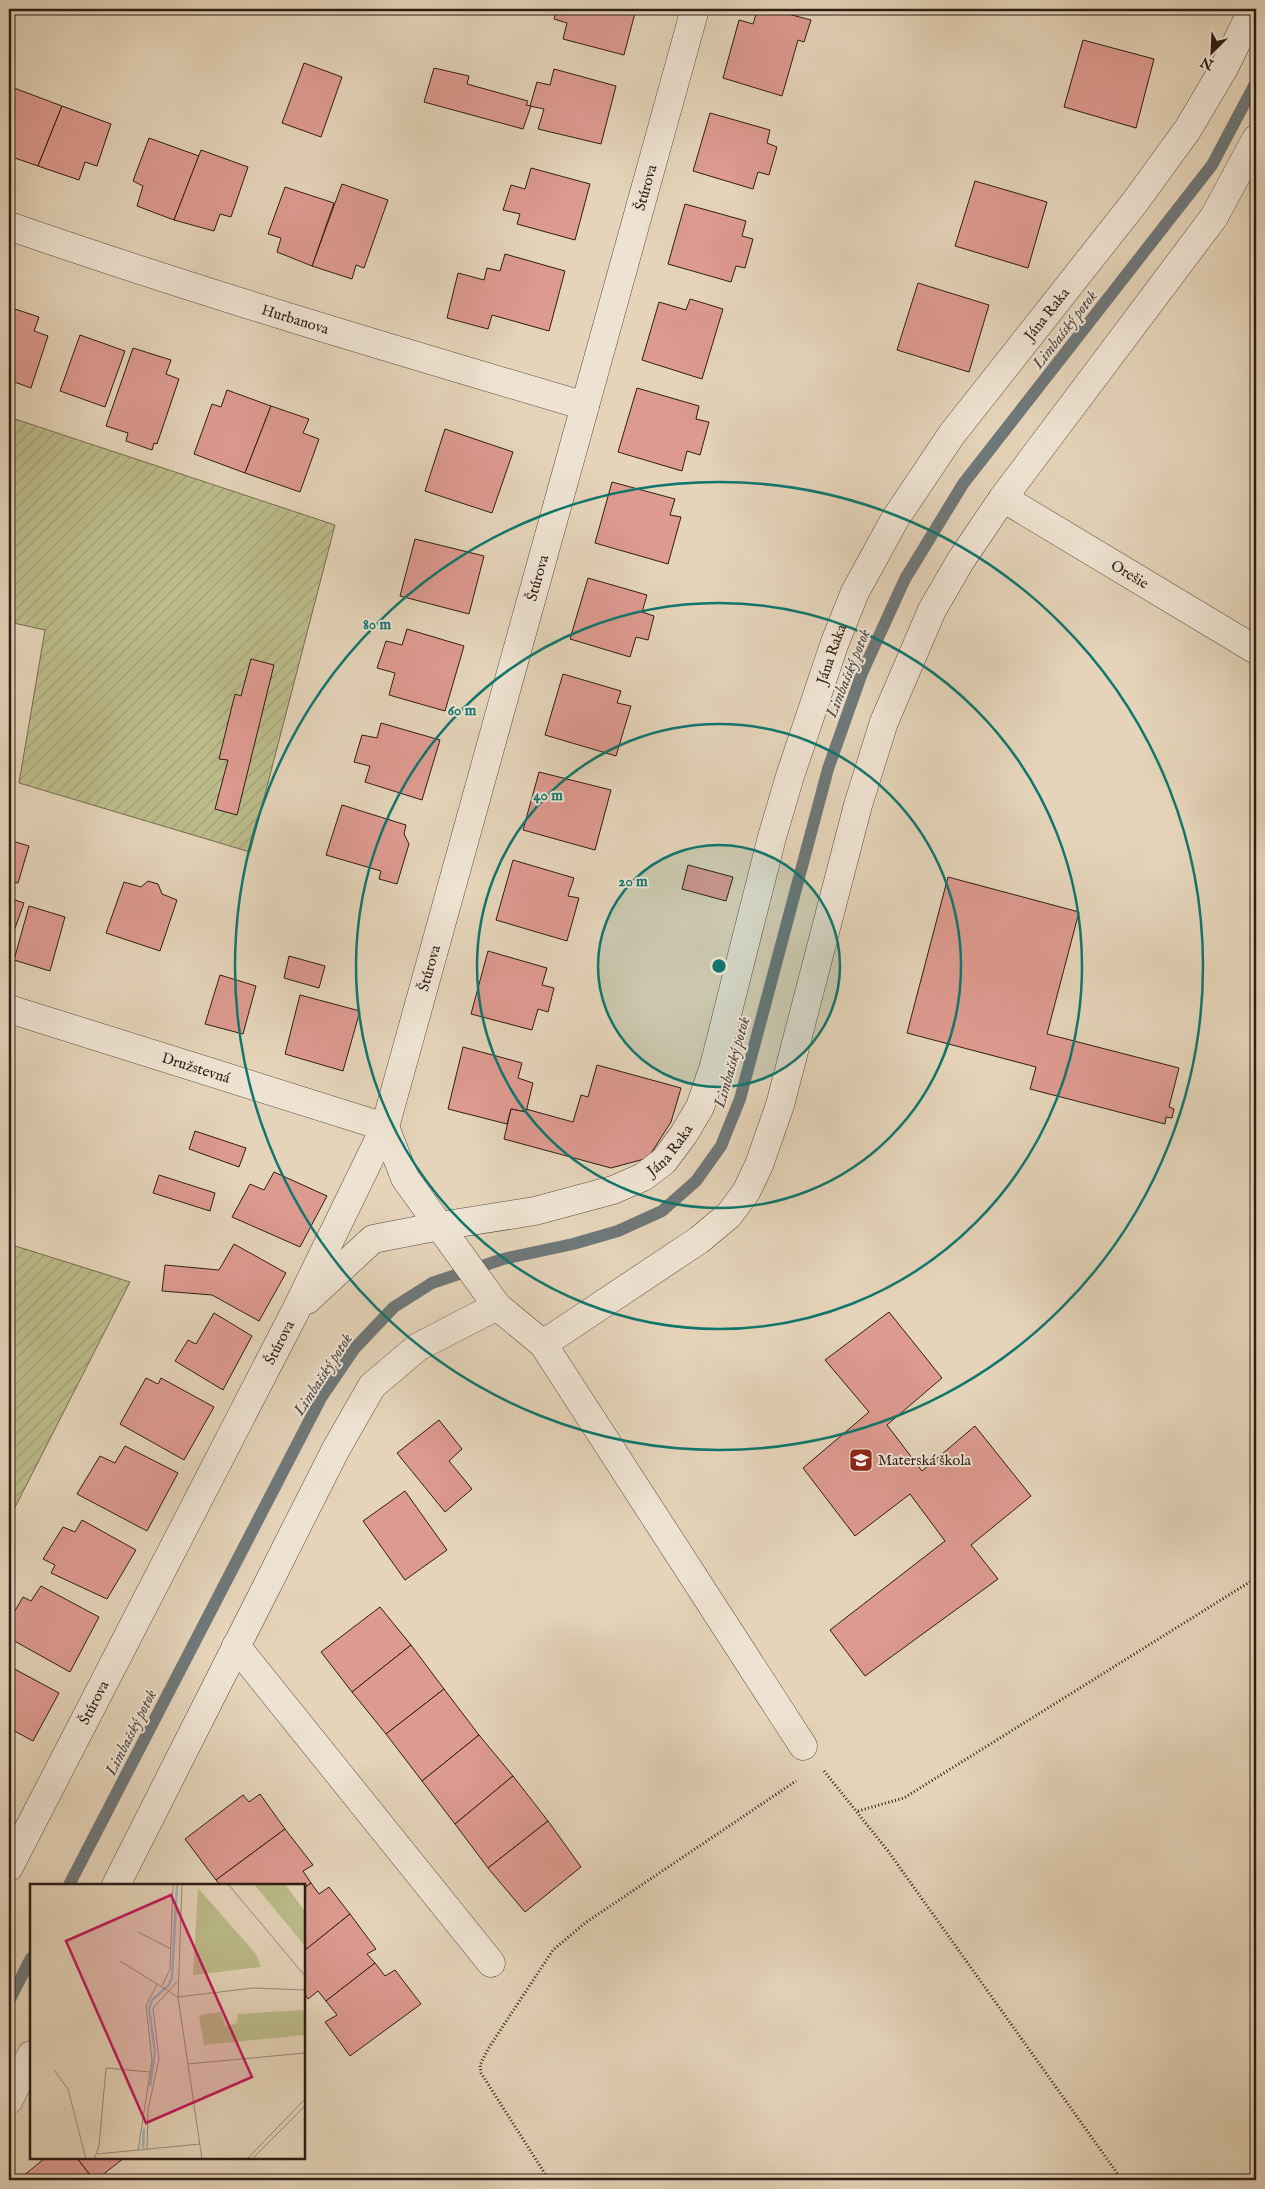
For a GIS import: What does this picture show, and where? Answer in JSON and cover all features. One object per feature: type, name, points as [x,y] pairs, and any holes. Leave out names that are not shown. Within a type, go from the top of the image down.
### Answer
[{"type":"street","name":"Štúrova","points":[[9,1867],[296,1310],[384,1127],[695,9]]},
{"type":"street","name":"Jána Raka","points":[[296,1310],[373,1240],[440,1226],[535,1211],[614,1190],[643,1177],[664,1161],[684,1134],[700,1107],[714,1066],[769,847],[790,776],[835,642],[855,592],[895,519],[952,434],[1135,202],[1188,129],[1224,68],[1253,9]]},
{"type":"street","points":[[543,1344],[699,1240],[729,1215],[746,1192],[759,1165],[780,1106],[858,805],[884,722],[932,610],[961,560],[1004,498],[1214,216],[1256,139]]},
{"type":"street","name":"Hurbanova","points":[[9,226],[120,265],[347,337],[585,406]]},
{"type":"street","name":"Orešie","points":[[1004,498],[1256,650]]},
{"type":"street","name":"Družstevná","points":[[9,1010],[384,1127]]},
{"type":"street","points":[[384,1127],[405,1178],[497,1306],[543,1344],[811,1756]]},
{"type":"street","points":[[117,1884],[336,1449],[372,1386],[418,1347],[497,1306]]},
{"type":"street","points":[[236,1646],[491,1963]]},
{"type":"street","points":[[9,2100],[30,2057]]},
{"type":"path","points":[[858,1811],[904,1798],[1256,1578]]},
{"type":"path","points":[[549,2180],[481,2073],[480,2065],[488,2048],[553,1950],[593,1918],[811,1756],[858,1811],[894,1859],[1122,2180]]},
{"type":"shaded area","points":[[9,417],[335,525],[250,852],[19,783],[45,630],[9,622]]},
{"type":"shaded area","points":[[9,1244],[130,1282],[9,1519]]},
{"type":"building","points":[[557,9],[636,9],[624,55],[563,39],[567,23],[554,19]]},
{"type":"building","points":[[769,9],[811,20],[804,42],[798,40],[782,96],[723,78],[739,20],[753,24],[756,14],[761,10]]},
{"type":"building","points":[[1083,40],[1154,59],[1136,128],[1064,107]]},
{"type":"building","points":[[304,63],[342,77],[321,137],[282,123]]},
{"type":"building","points":[[434,68],[469,76],[467,84],[528,101],[526,105],[531,106],[523,129],[424,102]]},
{"type":"building","points":[[554,69],[616,86],[601,144],[538,129],[544,109],[530,106],[537,82],[550,85]]},
{"type":"building","points":[[14,88],[62,106],[38,166],[9,156],[9,100]]},
{"type":"building","points":[[62,106],[111,124],[97,166],[85,162],[79,180],[38,166]]},
{"type":"building","points":[[710,113],[770,130],[767,143],[777,147],[769,175],[758,172],[753,189],[693,171]]},
{"type":"building","points":[[149,138],[199,156],[174,220],[137,206],[143,186],[133,181]]},
{"type":"building","points":[[201,150],[248,167],[231,217],[220,214],[214,231],[174,220]]},
{"type":"building","points":[[531,168],[590,184],[575,240],[517,224],[520,214],[503,210],[511,185],[525,189]]},
{"type":"building","points":[[975,181],[1047,202],[1028,268],[955,246]]},
{"type":"building","points":[[342,184],[388,200],[364,268],[356,265],[352,279],[312,266]]},
{"type":"building","points":[[285,187],[334,203],[312,266],[277,252],[281,238],[268,234]]},
{"type":"building","points":[[685,204],[746,221],[742,236],[753,239],[745,268],[736,266],[731,282],[668,264]]},
{"type":"building","points":[[505,254],[565,271],[549,331],[492,315],[488,329],[447,318],[458,273],[484,280],[487,268],[500,271]]},
{"type":"building","points":[[918,283],[989,305],[969,372],[897,350]]},
{"type":"building","points":[[690,299],[723,309],[702,379],[642,360],[659,302],[686,310]]},
{"type":"building","points":[[9,307],[39,317],[34,331],[48,336],[31,388],[9,380]]},
{"type":"building","points":[[80,335],[125,351],[105,407],[60,391]]},
{"type":"building","points":[[133,348],[171,360],[166,374],[179,379],[157,444],[154,443],[152,450],[126,441],[128,433],[106,426]]},
{"type":"building","points":[[637,388],[699,406],[696,419],[709,422],[700,455],[687,451],[682,471],[618,452]]},
{"type":"building","points":[[227,390],[271,406],[245,473],[194,454],[212,404],[221,407]]},
{"type":"building","points":[[271,406],[309,419],[303,433],[319,439],[300,492],[245,473]]},
{"type":"building","points":[[445,429],[513,452],[492,513],[425,491]]},
{"type":"building","points":[[612,482],[675,499],[670,515],[681,517],[668,564],[595,543]]},
{"type":"building","points":[[415,539],[484,556],[469,614],[400,596]]},
{"type":"building","points":[[588,578],[647,595],[642,612],[654,616],[648,640],[636,637],[630,657],[570,639]]},
{"type":"building","points":[[407,629],[464,646],[445,711],[389,695],[395,673],[377,668],[386,641],[402,645]]},
{"type":"building","points":[[251,659],[274,665],[237,815],[215,809],[228,760],[219,759],[235,694],[241,696]]},
{"type":"building","points":[[563,674],[621,691],[617,703],[631,706],[616,756],[545,735]]},
{"type":"building","points":[[381,723],[440,740],[422,800],[365,782],[370,766],[354,762],[362,735],[377,738]]},
{"type":"building","points":[[539,772],[611,790],[595,850],[523,830]]},
{"type":"building","points":[[342,805],[406,825],[404,834],[409,844],[397,884],[379,879],[381,871],[326,855]]},
{"type":"building","points":[[9,840],[29,846],[18,883],[9,881]]},
{"type":"building","points":[[513,860],[574,878],[568,896],[579,898],[567,941],[496,920]]},
{"type":"building","points":[[688,865],[733,877],[726,901],[682,889]]},
{"type":"building","points":[[948,877],[1079,912],[1047,1034],[1179,1068],[1169,1107],[1174,1109],[1172,1118],[1166,1117],[1165,1124],[1030,1089],[1036,1067],[907,1033]]},
{"type":"building","points":[[148,881],[158,884],[162,894],[177,900],[160,951],[106,933],[124,882],[141,887]]},
{"type":"building","points":[[9,898],[24,903],[9,945]]},
{"type":"building","points":[[29,906],[65,917],[50,971],[14,960]]},
{"type":"building","points":[[488,951],[547,968],[542,985],[554,988],[548,1012],[538,1009],[532,1030],[471,1014]]},
{"type":"building","points":[[289,956],[325,966],[319,988],[284,978]]},
{"type":"building","points":[[220,975],[256,986],[243,1034],[205,1024]]},
{"type":"building","points":[[300,995],[360,1011],[343,1071],[285,1054]]},
{"type":"building","points":[[463,1047],[522,1063],[518,1078],[533,1083],[526,1112],[511,1109],[507,1124],[448,1109]]},
{"type":"building","points":[[597,1065],[681,1088],[671,1122],[648,1158],[611,1168],[504,1139],[511,1109],[526,1112],[526,1109],[573,1122],[581,1095],[588,1097]]},
{"type":"building","points":[[195,1131],[246,1148],[239,1167],[189,1149]]},
{"type":"building","points":[[274,1172],[327,1196],[300,1247],[232,1217],[250,1184],[264,1190]]},
{"type":"building","points":[[159,1175],[215,1193],[210,1211],[153,1193]]},
{"type":"building","points":[[234,1244],[286,1273],[259,1321],[212,1295],[162,1291],[165,1265],[219,1270]]},
{"type":"building","points":[[889,1312],[942,1378],[887,1425],[922,1471],[975,1426],[1031,1496],[971,1545],[998,1579],[865,1676],[830,1630],[945,1541],[910,1494],[855,1536],[803,1468],[869,1412],[825,1360]]},
{"type":"building","points":[[214,1313],[252,1336],[223,1390],[175,1361],[188,1340],[196,1344]]},
{"type":"building","points":[[146,1378],[158,1384],[161,1378],[214,1407],[184,1460],[120,1424]]},
{"type":"building","points":[[439,1420],[462,1449],[449,1461],[472,1489],[445,1512],[397,1453]]},
{"type":"building","points":[[125,1446],[178,1473],[147,1531],[77,1494],[100,1456],[115,1463]]},
{"type":"building","points":[[405,1491],[447,1550],[405,1580],[363,1521]]},
{"type":"building","points":[[82,1520],[136,1550],[107,1599],[51,1573],[55,1565],[43,1559],[63,1527],[75,1532]]},
{"type":"building","points":[[41,1586],[99,1617],[70,1672],[9,1638],[9,1621],[23,1597],[31,1601]]},
{"type":"building","points":[[380,1607],[411,1645],[352,1692],[321,1652]]},
{"type":"building","points":[[411,1645],[444,1689],[386,1734],[352,1692]]},
{"type":"building","points":[[9,1666],[59,1693],[33,1741],[9,1728]]},
{"type":"building","points":[[444,1689],[479,1735],[422,1781],[386,1734]]},
{"type":"building","points":[[479,1735],[513,1776],[455,1824],[422,1781]]},
{"type":"building","points":[[513,1776],[548,1821],[488,1868],[455,1824]]},
{"type":"building","points":[[260,1794],[285,1829],[216,1880],[185,1839],[243,1795],[249,1802]]},
{"type":"building","points":[[548,1821],[581,1867],[525,1912],[488,1868]]},
{"type":"building","points":[[285,1829],[313,1865],[303,1871],[311,1883],[305,1887],[305,1884],[219,1884],[216,1880]]},
{"type":"building","points":[[311,1883],[319,1894],[329,1887],[350,1914],[305,1950],[305,1887]]},
{"type":"building","points":[[350,1914],[376,1949],[367,1954],[375,1963],[326,2001],[318,1991],[308,1999],[305,1994],[305,1950]]},
{"type":"building","points":[[375,1963],[385,1976],[395,1970],[421,2004],[350,2056],[325,2022],[337,2015],[326,2001]]},
{"type":"building","points":[[44,2159],[78,2159],[94,2180],[25,2180],[22,2177]]},
{"type":"building","points":[[78,2159],[123,2159],[96,2180],[94,2180]]},
{"type":"waterway","name":"Limbašský potok","points":[[70,1884],[321,1398],[355,1348],[394,1307],[432,1283],[503,1259],[573,1244],[618,1231],[662,1211],[696,1181],[721,1146],[740,1099],[828,769],[862,673],[905,579],[963,484],[1212,165],[1256,82]]},
{"type":"waterway","name":"Limbašský potok","points":[[9,2001],[30,1960]]},
{"type":"place","name":"Materská škola","points":[[861,1460]]}]
